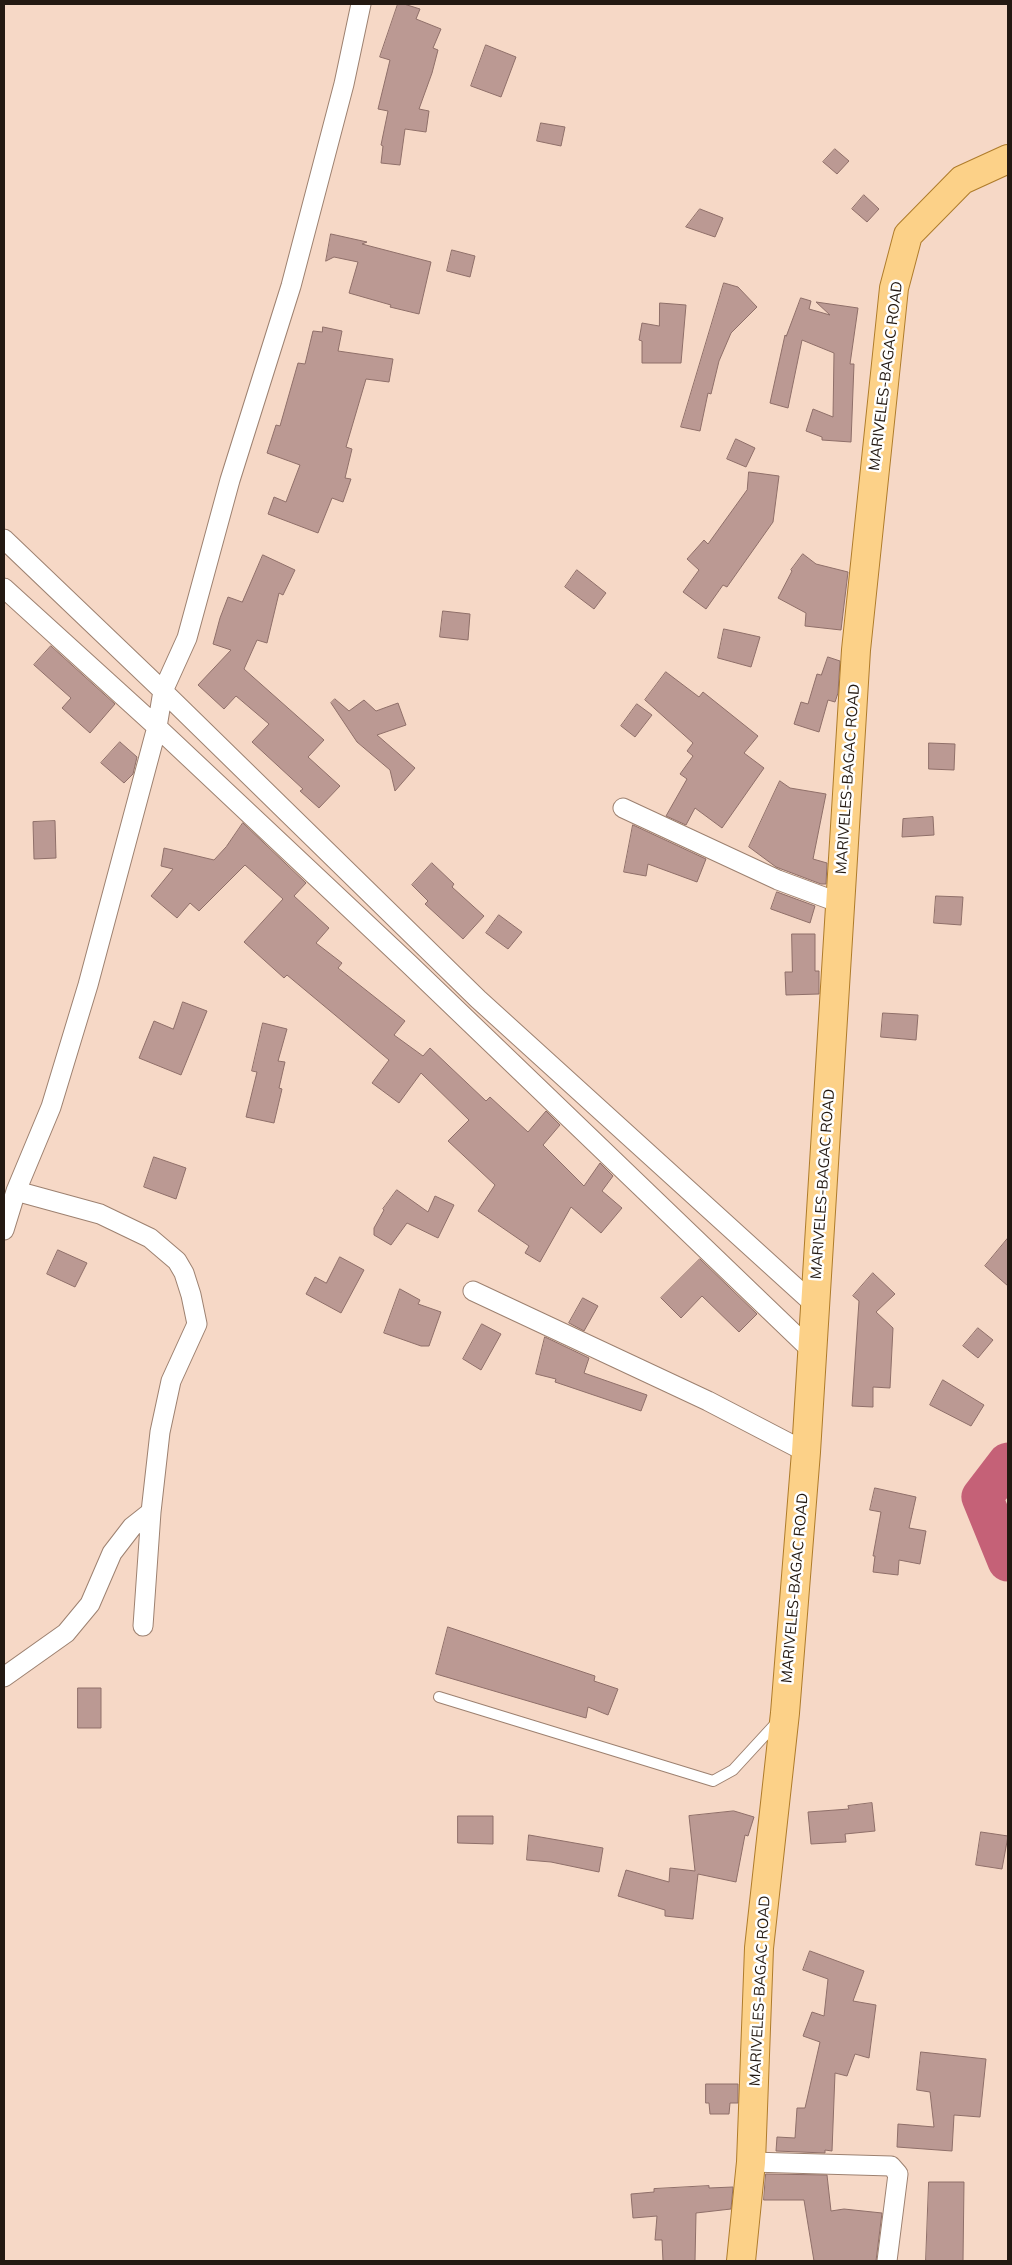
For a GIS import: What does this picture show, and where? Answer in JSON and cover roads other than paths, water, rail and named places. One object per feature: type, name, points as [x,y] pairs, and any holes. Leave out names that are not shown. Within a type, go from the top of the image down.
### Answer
[{"type":"main road","name":"MARIVELES-BAGAC ROAD","points":[[741,2261],[751,2162],[760,1948],[785,1713],[806,1452],[856,650],[894,288],[908,236],[962,180],[1008,159]]},
{"type":"street","points":[[4,1230],[16,1191],[51,1106],[88,985],[157,727],[163,691],[187,638],[230,480],[291,286],[344,84],[361,4]]},
{"type":"street","points":[[4,539],[163,691],[478,999],[815,1305]]},
{"type":"street","points":[[4,588],[157,727],[408,963],[812,1351]]},
{"type":"street","points":[[623,808],[778,880],[840,903]]},
{"type":"street","points":[[16,1191],[100,1214],[150,1238],[177,1261],[184,1273],[192,1295],[197,1324],[171,1381],[160,1432],[151,1512],[143,1626]]},
{"type":"street","points":[[473,1292],[700,1397],[806,1452]]},
{"type":"street","points":[[4,1676],[66,1633],[90,1604],[112,1553],[132,1527],[151,1512]]},
{"type":"street","points":[[751,2162],[891,2166],[898,2174],[887,2261]]},
{"type":"lane","points":[[438,1697],[712,1781],[734,1770],[785,1713]]},
{"type":"waterway","points":[[1008,1463],[982,1497],[1008,1561]]}]
